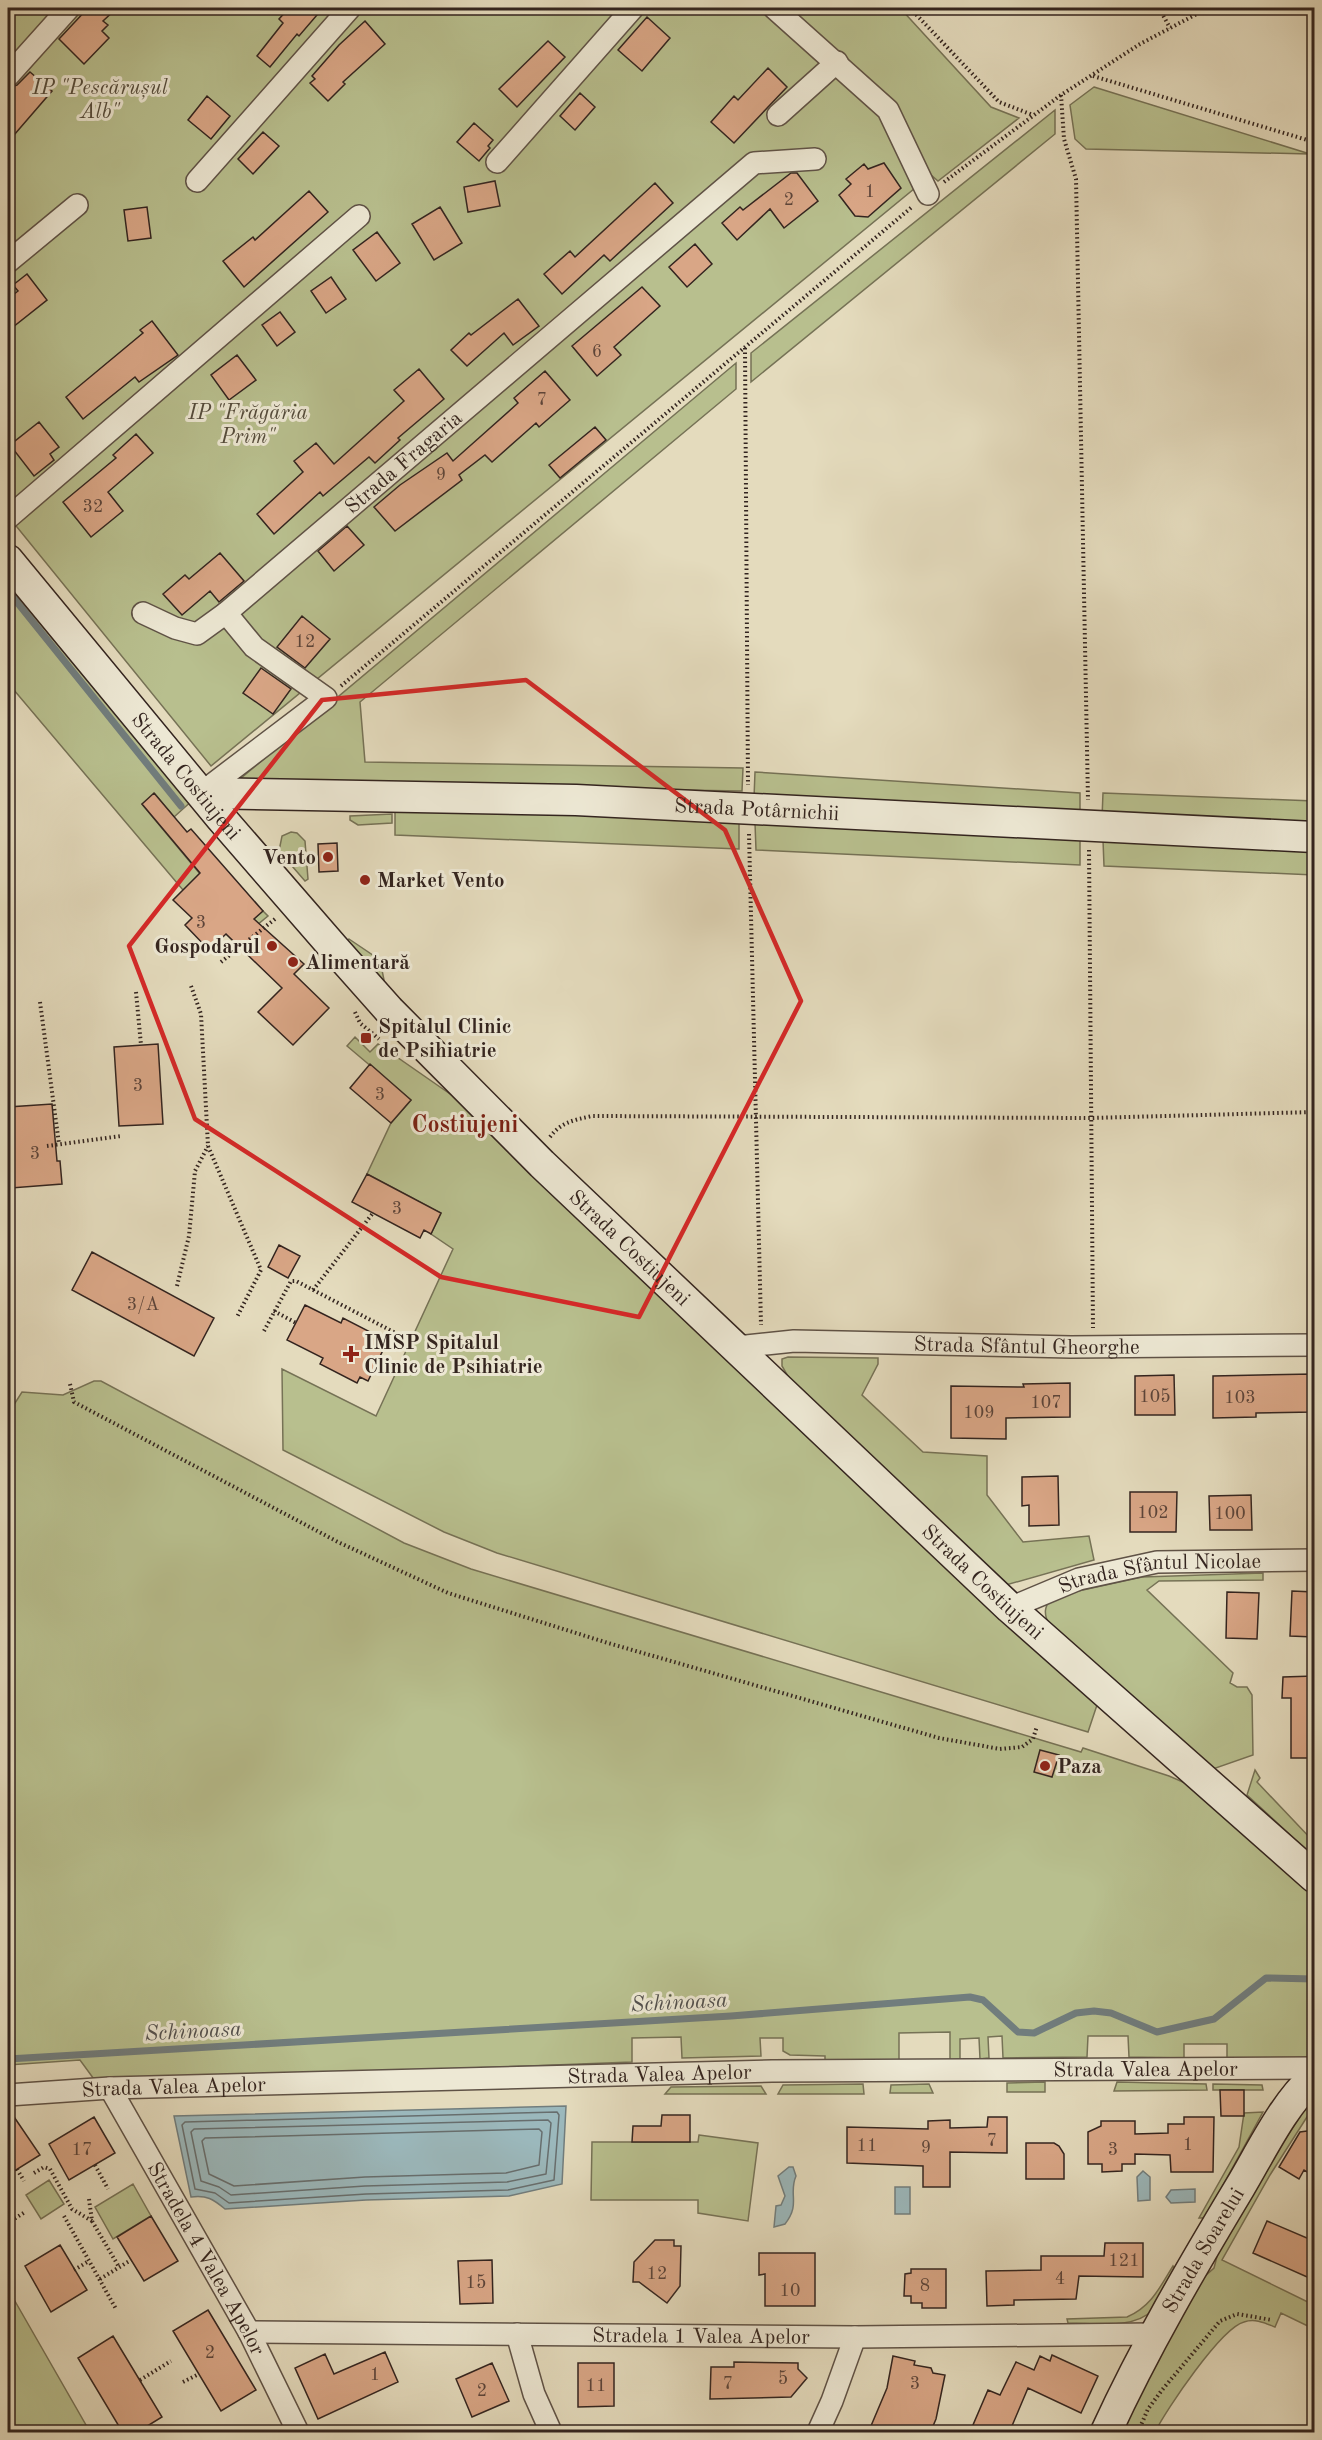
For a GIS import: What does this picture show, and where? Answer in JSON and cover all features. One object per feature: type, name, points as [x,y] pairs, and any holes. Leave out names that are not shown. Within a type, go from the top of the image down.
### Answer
[{"type":"street","points":[[8,76],[69,8]]},
{"type":"street","points":[[197,181],[350,8]]},
{"type":"street","points":[[497,162],[633,8]]},
{"type":"street","points":[[774,8],[888,110],[928,194]]},
{"type":"street","points":[[778,115],[837,62]]},
{"type":"street","name":"Strada Fragaria","points":[[143,613],[175,628],[197,634],[226,613],[754,163],[815,159]]},
{"type":"street","points":[[8,262],[77,205]]},
{"type":"street","points":[[8,518],[359,216]]},
{"type":"street","name":"Strada Costiujeni","points":[[8,560],[294,903],[389,1010],[542,1164],[749,1346],[1010,1608],[1314,1877]]},
{"type":"street","points":[[201,793],[326,698],[254,647],[226,613]]},
{"type":"street","name":"Strada Potârnichii","points":[[201,793],[576,800],[1314,837]]},
{"type":"street","name":"Strada Sfântul Gheorghe","points":[[749,1346],[794,1341],[1093,1347],[1314,1345]]},
{"type":"street","name":"Strada Sfântul Nicolae","points":[[1010,1608],[1079,1579],[1157,1562],[1314,1560]]},
{"type":"street","name":"Strada Valea Apelor","points":[[8,2095],[110,2088],[772,2071],[1314,2068]]},
{"type":"street","name":"Strada Soarelui","points":[[1106,2433],[1153,2334],[1261,2152],[1293,2101],[1314,2077]]},
{"type":"street","name":"Stradela 4 Valea Apelor","points":[[110,2088],[249,2332],[298,2433]]},
{"type":"street","name":"Stradela 1 Valea Apelor","points":[[249,2332],[855,2337],[1153,2334]]},
{"type":"street","points":[[517,2334],[534,2394],[551,2433]]},
{"type":"street","points":[[818,2433],[855,2337]]},
{"type":"path","points":[[910,8],[999,102],[1034,116]]},
{"type":"path","points":[[1159,8],[1170,28]]},
{"type":"path","points":[[326,698],[928,194],[1061,95],[1170,28],[1208,8]]},
{"type":"path","points":[[1093,75],[1314,142]]},
{"type":"path","points":[[1061,95],[1064,139],[1076,179],[1089,826],[1093,1347]]},
{"type":"path","points":[[745,347],[748,808],[756,1118],[749,1346]]},
{"type":"path","points":[[221,962],[294,903]]},
{"type":"path","points":[[191,986],[201,1014],[208,1146],[261,1270],[237,1317]]},
{"type":"path","points":[[136,992],[141,1045]]},
{"type":"path","points":[[40,1002],[59,1144]]},
{"type":"path","points":[[542,1164],[550,1138],[557,1127],[570,1121],[592,1116],[1091,1118],[1314,1112]]},
{"type":"path","points":[[47,1146],[121,1136]]},
{"type":"path","points":[[177,1286],[189,1236],[195,1171],[208,1146]]},
{"type":"path","points":[[313,1290],[373,1214]]},
{"type":"path","points":[[264,1331],[291,1281],[296,1281],[407,1339]]},
{"type":"path","points":[[274,1311],[296,1323]]},
{"type":"path","points":[[70,1384],[74,1402],[338,1542],[448,1593],[608,1643],[939,1738],[1000,1749],[1022,1747],[1033,1739],[1037,1726]]},
{"type":"path","points":[[95,2164],[108,2189]]},
{"type":"path","points":[[34,2173],[44,2167],[51,2169],[72,2209],[92,2221]]},
{"type":"path","points":[[17,2169],[24,2181]]},
{"type":"path","points":[[89,2199],[92,2221],[119,2267]]},
{"type":"path","points":[[10,2220],[25,2212]]},
{"type":"path","points":[[64,2216],[116,2309]]},
{"type":"path","points":[[100,2279],[131,2260]]},
{"type":"path","points":[[74,2270],[90,2261]]},
{"type":"path","points":[[1138,2433],[1148,2409],[1220,2321],[1237,2314],[1272,2320]]},
{"type":"path","points":[[140,2380],[171,2361]]},
{"type":"path","points":[[183,2382],[199,2374]]},
{"type":"highlighted area","points":[[526,680],[725,830],[801,1001],[639,1317],[441,1277],[195,1119],[129,946],[322,700]]},
{"type":"green space","name":"IP \"Frăgăria Prim\"","points":[[8,8],[900,8],[991,107],[1019,118],[938,181],[931,175],[211,766],[8,516]]},
{"type":"green space","points":[[1094,87],[1310,154],[1086,149],[1075,139],[1070,105]]},
{"type":"green space","points":[[1055,110],[1055,134],[751,382],[751,353]]},
{"type":"green space","points":[[736,363],[736,389],[360,702],[365,762],[743,768],[742,791],[367,785],[240,779]]},
{"type":"green space","points":[[8,574],[194,799],[174,817],[155,794],[142,804],[244,927],[263,911],[268,916],[235,943],[183,890],[8,683]]},
{"type":"green space","points":[[755,772],[1080,793],[1080,814],[754,798]]},
{"type":"green space","points":[[1103,793],[1314,801],[1314,825],[1102,818]]},
{"type":"green space","points":[[395,807],[739,821],[739,849],[395,835]]},
{"type":"green space","points":[[392,814],[392,823],[358,825],[350,820],[350,816]]},
{"type":"green space","points":[[755,823],[1080,840],[1080,865],[756,850]]},
{"type":"green space","points":[[291,832],[297,833],[305,841],[308,879],[305,881],[279,851],[282,836]]},
{"type":"green space","points":[[1103,840],[1314,852],[1314,875],[1104,866]]},
{"type":"green space","points":[[349,939],[380,960],[384,980],[382,981],[347,942]]},
{"type":"green space","points":[[355,1037],[370,1052],[378,1044],[453,1096],[912,1536],[1097,1705],[1088,1732],[497,1553],[444,1532],[283,1450],[282,1369],[376,1416],[453,1249],[431,1234],[441,1213],[367,1174],[391,1123],[411,1100],[347,1046]]},
{"type":"green space","points":[[788,1357],[878,1358],[878,1364],[862,1395],[923,1452],[987,1456],[987,1495],[1023,1542],[1089,1536],[1094,1560],[1006,1585],[789,1378],[782,1366],[782,1359]]},
{"type":"green space","points":[[94,1381],[101,1381],[404,1543],[471,1569],[1081,1752],[1083,1748],[1169,1776],[1192,1786],[1314,1895],[1314,2057],[1309,2059],[1227,2058],[1227,2044],[1184,2044],[1184,2058],[1129,2057],[1128,2036],[1088,2036],[1087,2057],[1003,2058],[1002,2036],[988,2037],[989,2058],[980,2059],[979,2038],[960,2039],[960,2059],[950,2060],[950,2032],[899,2033],[899,2060],[825,2062],[825,2056],[790,2055],[783,2051],[783,2038],[760,2038],[761,2056],[682,2058],[681,2037],[632,2038],[632,2062],[96,2082],[80,2060],[8,2065],[8,1414],[22,1392],[63,1395]]},
{"type":"green space","points":[[1263,1573],[1263,1580],[1159,1581],[1147,1590],[1233,1673],[1230,1683],[1237,1687],[1247,1687],[1252,1695],[1253,1755],[1213,1769],[1049,1624],[1045,1613],[1051,1597],[1142,1577]]},
{"type":"green space","points":[[1255,1770],[1260,1778],[1257,1782],[1314,1842],[1314,1857],[1247,1795]]},
{"type":"green space","points":[[1045,2082],[1045,2092],[1007,2092],[1007,2083]]},
{"type":"green space","points":[[1117,2082],[1206,2084],[1207,2090],[1114,2091]]},
{"type":"green space","points":[[863,2084],[864,2094],[778,2094],[783,2085]]},
{"type":"green space","points":[[929,2084],[933,2093],[890,2093],[891,2085]]},
{"type":"green space","points":[[1213,2084],[1262,2085],[1263,2090],[1213,2090]]},
{"type":"green space","points":[[761,2086],[766,2094],[665,2094],[671,2087]]},
{"type":"green space","points":[[1314,2095],[1314,2106],[1270,2175],[1222,2260],[1314,2305],[1314,2329],[1281,2313],[1275,2327],[1256,2321],[1244,2322],[1222,2339],[1195,2371],[1155,2432],[1116,2432],[1188,2291],[1214,2268],[1223,2233]]},
{"type":"green space","points":[[1263,2112],[1205,2218],[1199,2218],[1239,2147],[1244,2113]]},
{"type":"green space","points":[[699,2135],[758,2143],[748,2221],[698,2213],[698,2200],[591,2200],[592,2142],[698,2142]]},
{"type":"green space","points":[[49,2180],[64,2204],[41,2219],[26,2195]]},
{"type":"green space","points":[[133,2184],[151,2216],[113,2239],[95,2207]]},
{"type":"green space","points":[[1173,2266],[1175,2269],[1160,2301],[1145,2316],[1113,2324],[1068,2323],[1067,2319],[1127,2317],[1135,2313],[1154,2296]]},
{"type":"green space","points":[[8,2289],[90,2432],[10,2432],[8,2428]]},
{"type":"water","points":[[566,2106],[562,2184],[509,2196],[366,2200],[225,2209],[210,2198],[191,2197],[174,2116]]},
{"type":"water","points":[[789,2167],[793,2167],[796,2176],[792,2211],[785,2224],[774,2227],[776,2206],[781,2205],[785,2196],[778,2176]]},
{"type":"water","points":[[1143,2171],[1150,2177],[1150,2200],[1138,2201],[1137,2177]]},
{"type":"water","points":[[895,2187],[910,2187],[910,2214],[895,2214]]},
{"type":"water","points":[[1195,2189],[1195,2202],[1171,2203],[1166,2197],[1171,2190]]},
{"type":"building","points":[[88,8],[117,8],[103,21],[108,25],[102,31],[109,38],[84,64],[59,39]]},
{"type":"building","points":[[289,8],[323,8],[299,36],[297,34],[270,67],[257,56],[283,23],[279,19]]},
{"type":"building","points":[[647,17],[670,38],[642,71],[618,50]]},
{"type":"building","points":[[365,21],[385,44],[343,82],[345,84],[328,101],[310,83],[315,79],[312,76],[339,45]]},
{"type":"building","points":[[548,41],[565,57],[517,107],[499,89]]},
{"type":"building","points":[[768,68],[787,87],[734,143],[711,122],[734,96],[738,100]]},
{"type":"building","points":[[30,72],[52,91],[8,142],[8,88],[17,85]]},
{"type":"building","points":[[580,93],[595,107],[575,130],[560,116]]},
{"type":"building","points":[[207,96],[230,116],[211,139],[188,120]]},
{"type":"building","points":[[474,123],[493,140],[488,146],[490,148],[479,161],[457,142]]},
{"type":"building","points":[[263,132],[279,146],[253,174],[238,159]]},
{"type":"building","points":[[884,163],[901,188],[868,217],[855,216],[839,195],[851,184],[846,179],[864,164],[868,169]]},
{"type":"building","points":[[791,173],[797,173],[818,201],[784,228],[770,209],[737,240],[722,223],[740,207],[743,210]]},
{"type":"building","points":[[495,181],[500,206],[468,212],[464,187]]},
{"type":"building","points":[[655,183],[673,203],[610,261],[604,255],[562,294],[544,274],[570,251],[575,257]]},
{"type":"building","points":[[309,191],[328,212],[244,287],[223,261],[253,237],[255,240]]},
{"type":"building","points":[[147,207],[151,238],[128,241],[124,210]]},
{"type":"building","points":[[440,207],[462,243],[434,260],[412,224]]},
{"type":"building","points":[[377,232],[400,263],[376,281],[353,250]]},
{"type":"building","points":[[695,244],[712,264],[687,287],[669,267]]},
{"type":"building","points":[[27,274],[47,300],[8,331],[8,299],[18,291],[13,285]]},
{"type":"building","points":[[331,277],[346,299],[326,313],[311,291]]},
{"type":"building","points":[[642,287],[660,306],[614,347],[621,355],[597,376],[572,346]]},
{"type":"building","points":[[518,299],[539,326],[513,345],[504,333],[467,366],[451,350],[469,333],[471,335]]},
{"type":"building","points":[[280,312],[295,332],[277,346],[262,325]]},
{"type":"building","points":[[152,321],[178,355],[139,382],[135,377],[83,419],[66,397],[143,333],[140,330]]},
{"type":"building","points":[[237,355],[256,380],[229,400],[211,375]]},
{"type":"building","points":[[419,369],[444,399],[398,438],[400,440],[375,463],[369,457],[323,496],[320,492],[274,534],[257,514],[303,472],[294,461],[316,443],[334,464],[404,401],[394,390]]},
{"type":"building","points":[[545,371],[570,400],[539,427],[536,423],[492,462],[485,455],[459,475],[462,480],[395,531],[374,507],[400,485],[447,453],[453,461],[518,403],[514,398]]},
{"type":"building","points":[[39,422],[59,447],[50,454],[54,460],[34,476],[10,445]]},
{"type":"building","points":[[595,427],[606,440],[560,478],[549,465]]},
{"type":"building","points":[[136,434],[153,453],[108,492],[123,511],[91,537],[63,502],[116,458],[113,455]]},
{"type":"building","points":[[347,526],[364,545],[334,571],[318,551]]},
{"type":"building","points":[[220,553],[244,581],[219,602],[210,591],[182,615],[163,594],[185,575],[189,579]]},
{"type":"building","points":[[302,616],[330,639],[305,668],[277,647]]},
{"type":"building","points":[[261,668],[291,689],[273,714],[243,693]]},
{"type":"building","points":[[154,793],[187,832],[191,829],[263,911],[254,919],[304,964],[294,974],[329,1008],[293,1045],[258,1012],[282,988],[226,934],[209,950],[185,925],[192,918],[173,900],[200,873],[142,804]]},
{"type":"building","points":[[337,843],[338,871],[319,872],[318,844]]},
{"type":"building","points":[[158,1044],[163,1124],[119,1126],[114,1047]]},
{"type":"building","points":[[370,1064],[411,1100],[391,1123],[350,1088]]},
{"type":"building","points":[[52,1104],[57,1161],[60,1161],[62,1184],[11,1188],[8,1107]]},
{"type":"building","points":[[367,1174],[441,1213],[431,1234],[424,1230],[420,1238],[352,1202]]},
{"type":"building","points":[[279,1245],[300,1256],[288,1278],[268,1267]]},
{"type":"building","points":[[92,1252],[214,1318],[194,1356],[72,1290]]},
{"type":"building","points":[[305,1305],[341,1323],[343,1318],[380,1337],[378,1342],[385,1346],[368,1381],[360,1377],[357,1383],[320,1364],[323,1358],[287,1340]]},
{"type":"building","points":[[1314,1374],[1314,1412],[1256,1413],[1256,1417],[1213,1418],[1213,1376]]},
{"type":"building","points":[[1174,1375],[1175,1415],[1135,1415],[1135,1376]]},
{"type":"building","points":[[1070,1383],[1070,1417],[1006,1418],[1006,1439],[951,1438],[951,1386],[1024,1387],[1023,1384]]},
{"type":"building","points":[[1058,1476],[1059,1525],[1029,1526],[1029,1505],[1022,1506],[1022,1477]]},
{"type":"building","points":[[1130,1492],[1177,1492],[1176,1532],[1130,1532]]},
{"type":"building","points":[[1251,1495],[1252,1530],[1210,1530],[1209,1496]]},
{"type":"building","points":[[1292,1591],[1314,1592],[1314,1637],[1290,1636]]},
{"type":"building","points":[[1227,1592],[1259,1593],[1257,1639],[1226,1638]]},
{"type":"building","points":[[1314,1676],[1314,1758],[1291,1758],[1291,1698],[1282,1698],[1283,1677]]},
{"type":"building","name":"Paza","points":[[1040,1750],[1059,1755],[1052,1777],[1034,1772]]},
{"type":"building","points":[[1220,2090],[1244,2090],[1244,2116],[1221,2116]]},
{"type":"building","points":[[8,2108],[40,2155],[8,2175]]},
{"type":"building","points":[[662,2115],[690,2115],[690,2142],[632,2142],[633,2126],[661,2126]]},
{"type":"building","points":[[94,2117],[115,2153],[69,2180],[49,2144]]},
{"type":"building","points":[[988,2117],[1007,2117],[1007,2153],[950,2152],[950,2187],[923,2187],[923,2166],[847,2163],[847,2127],[928,2129],[928,2121],[950,2120],[950,2128],[987,2127]]},
{"type":"building","points":[[1184,2117],[1214,2117],[1213,2172],[1171,2172],[1170,2155],[1135,2154],[1135,2164],[1122,2164],[1122,2171],[1102,2172],[1102,2164],[1088,2164],[1088,2132],[1101,2126],[1101,2121],[1135,2121],[1135,2134],[1168,2133],[1168,2124],[1184,2124]]},
{"type":"building","points":[[1307,2131],[1314,2135],[1314,2176],[1304,2170],[1299,2179],[1279,2167],[1300,2132]]},
{"type":"building","points":[[1026,2143],[1054,2143],[1059,2146],[1064,2154],[1064,2179],[1026,2179]]},
{"type":"building","points":[[151,2216],[178,2261],[144,2281],[117,2237]]},
{"type":"building","points":[[1267,2221],[1314,2241],[1314,2280],[1253,2253]]},
{"type":"building","points":[[655,2240],[674,2240],[674,2246],[681,2246],[680,2286],[667,2303],[639,2282],[633,2282],[634,2262]]},
{"type":"building","points":[[1105,2243],[1143,2243],[1143,2277],[1079,2276],[1076,2299],[1014,2300],[1014,2305],[987,2306],[986,2271],[1041,2270],[1041,2256],[1104,2256]]},
{"type":"building","points":[[60,2245],[87,2290],[51,2312],[25,2266]]},
{"type":"building","points":[[759,2253],[815,2253],[815,2306],[765,2306],[765,2274],[759,2275]]},
{"type":"building","points":[[492,2260],[493,2303],[460,2304],[458,2261]]},
{"type":"building","points":[[911,2269],[946,2269],[946,2308],[922,2308],[922,2303],[911,2303],[911,2296],[904,2296],[905,2274],[911,2273]]},
{"type":"building","points":[[208,2310],[256,2390],[221,2411],[173,2331]]},
{"type":"building","points":[[113,2336],[162,2417],[136,2433],[123,2433],[78,2358]]},
{"type":"building","points":[[385,2352],[398,2382],[318,2419],[295,2368],[325,2354],[334,2374]]},
{"type":"building","points":[[1052,2355],[1098,2376],[1081,2413],[1028,2388],[1009,2433],[989,2433],[973,2425],[988,2390],[1000,2395],[1016,2362],[1034,2370],[1040,2356],[1050,2361]]},
{"type":"building","points":[[893,2356],[915,2361],[914,2365],[931,2368],[933,2373],[945,2375],[936,2419],[930,2433],[868,2433],[887,2388]]},
{"type":"building","points":[[734,2362],[798,2363],[798,2369],[807,2378],[791,2397],[710,2399],[711,2367],[734,2367]]},
{"type":"building","points":[[492,2363],[509,2401],[472,2417],[456,2379]]},
{"type":"building","points":[[578,2363],[614,2363],[614,2406],[578,2407]]},
{"type":"waterway","points":[[8,591],[181,806]]},
{"type":"waterway","name":"Schinoasa","points":[[8,2059],[731,2016],[970,1997],[983,2000],[1018,2032],[1034,2033],[1076,2013],[1094,2011],[1111,2013],[1157,2032],[1214,2019],[1266,1978],[1314,1979]]},
{"type":"place","name":"Vento","points":[[328,857]]},
{"type":"place","name":"Market Vento","points":[[365,880]]},
{"type":"place","name":"Gospodarul","points":[[272,946]]},
{"type":"place","name":"Alimentară","points":[[293,962]]},
{"type":"place","name":"Spitalul Clinic de Psihiatrie","points":[[366,1038]]},
{"type":"place","name":"IMSP Spitalul Clinic de Psihiatrie","points":[[351,1354]]},
{"type":"place","name":"Paza","points":[[1045,1766]]},
{"type":"district","name":"Costiujeni","points":[[465,1124]]},
{"type":"park label","name":"IP \"Pescărușul Alb\"","points":[[100,99]]}]
